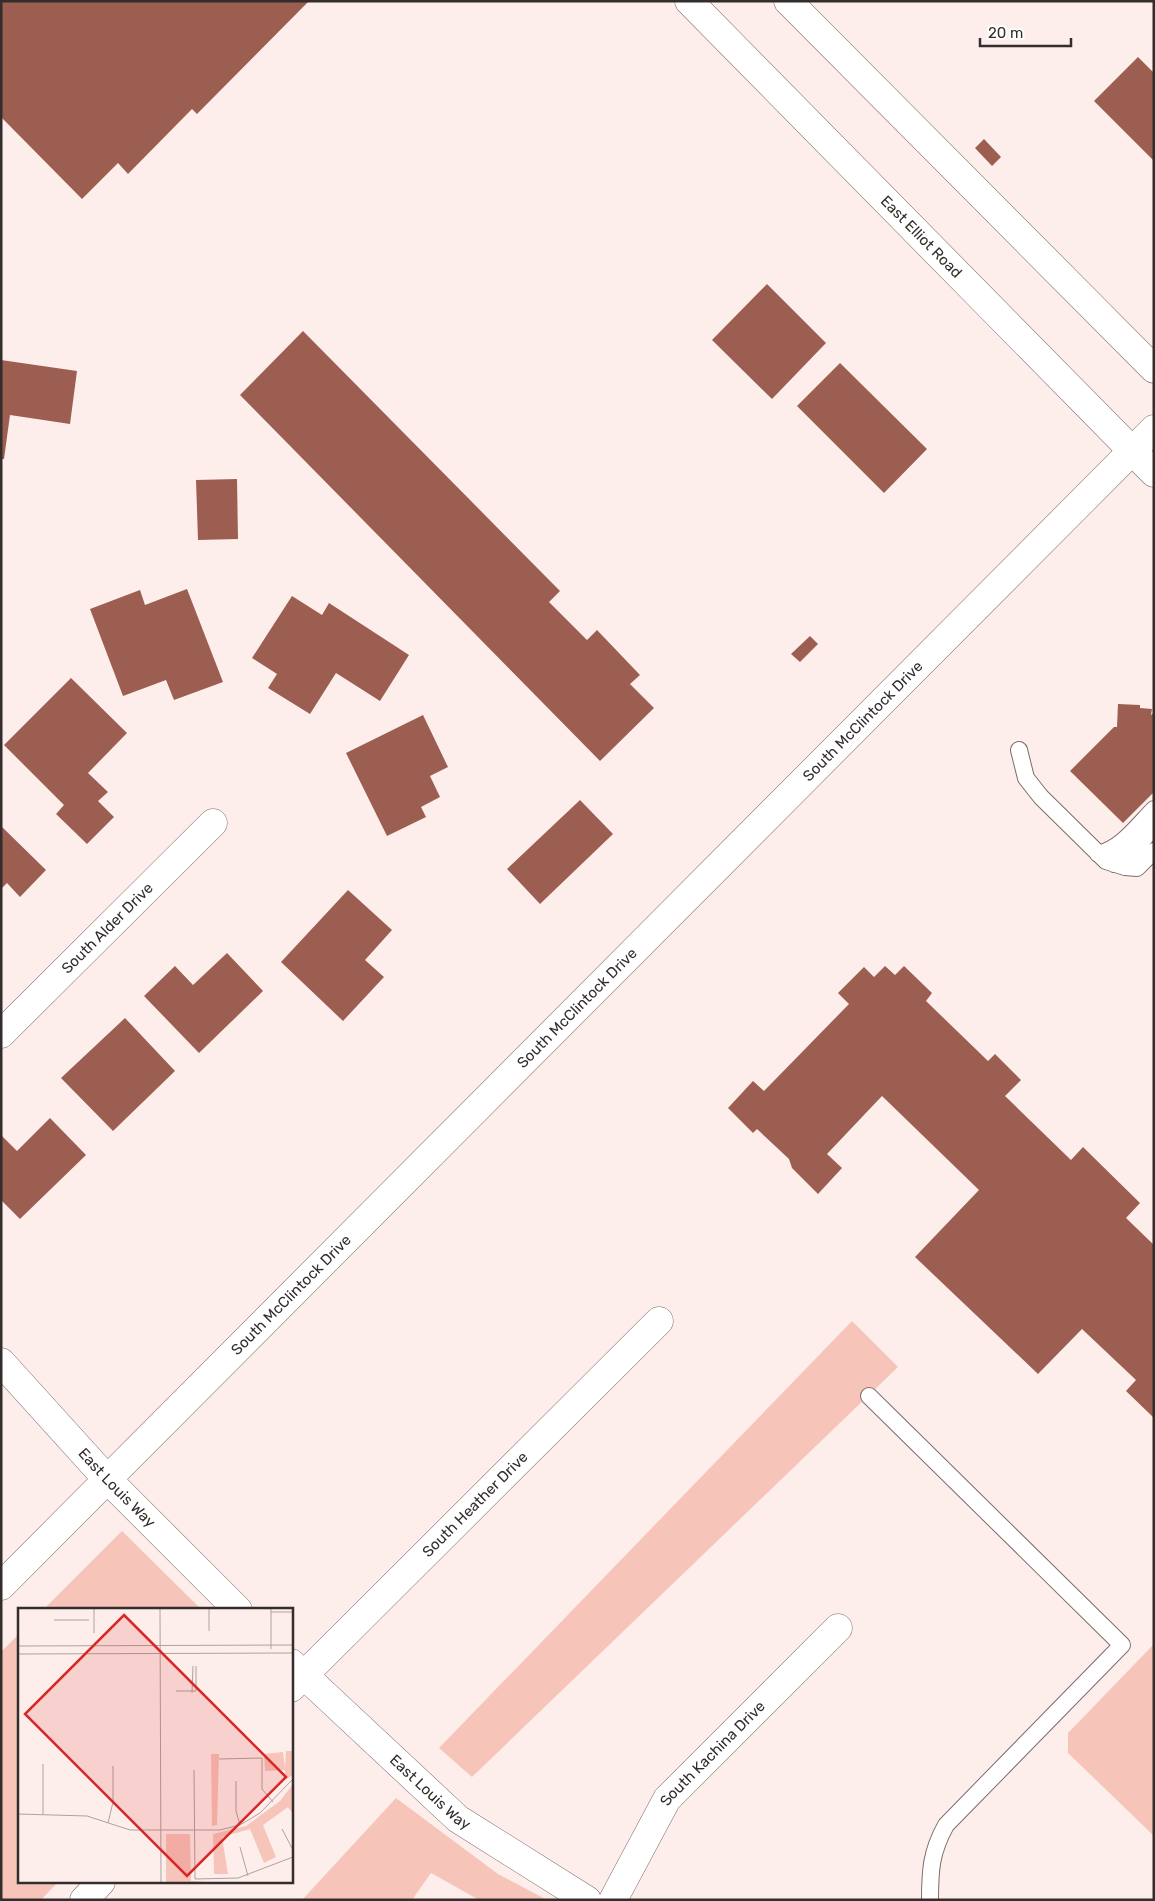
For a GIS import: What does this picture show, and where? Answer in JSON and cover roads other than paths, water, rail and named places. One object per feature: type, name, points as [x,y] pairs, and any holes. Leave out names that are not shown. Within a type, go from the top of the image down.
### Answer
[{"type":"main road","name":"East Elliot Road","points":[[689,1],[1154,473]]},
{"type":"main road","points":[[788,1],[1154,369]]},
{"type":"main road","name":"South McClintock Drive","points":[[1,1586],[1154,429]]},
{"type":"main road","name":"South Alder Drive","points":[[1,1034],[213,823]]},
{"type":"main road","name":"South Heather Drive","points":[[295,1676],[659,1321]]},
{"type":"main road","name":"East Louis Way","points":[[1,1362],[107,1479],[236,1608]]},
{"type":"main road","name":"South Kachina Drive","points":[[613,1900],[667,1799],[838,1628]]},
{"type":"main road","name":"East Louis Way","points":[[295,1676],[374,1739],[458,1819],[587,1900]]},
{"type":"main road","points":[[84,1900],[99,1884]]},
{"type":"lane","points":[[1019,750],[1026,778],[1041,797],[1106,861],[1137,868],[1154,851]]},
{"type":"lane","points":[[1098,854],[1110,851],[1121,843],[1154,809]]},
{"type":"lane","points":[[1114,864],[1127,856],[1154,828]]},
{"type":"lane","points":[[869,1396],[1122,1645],[946,1825],[939,1838],[930,1866],[930,1900]]}]
